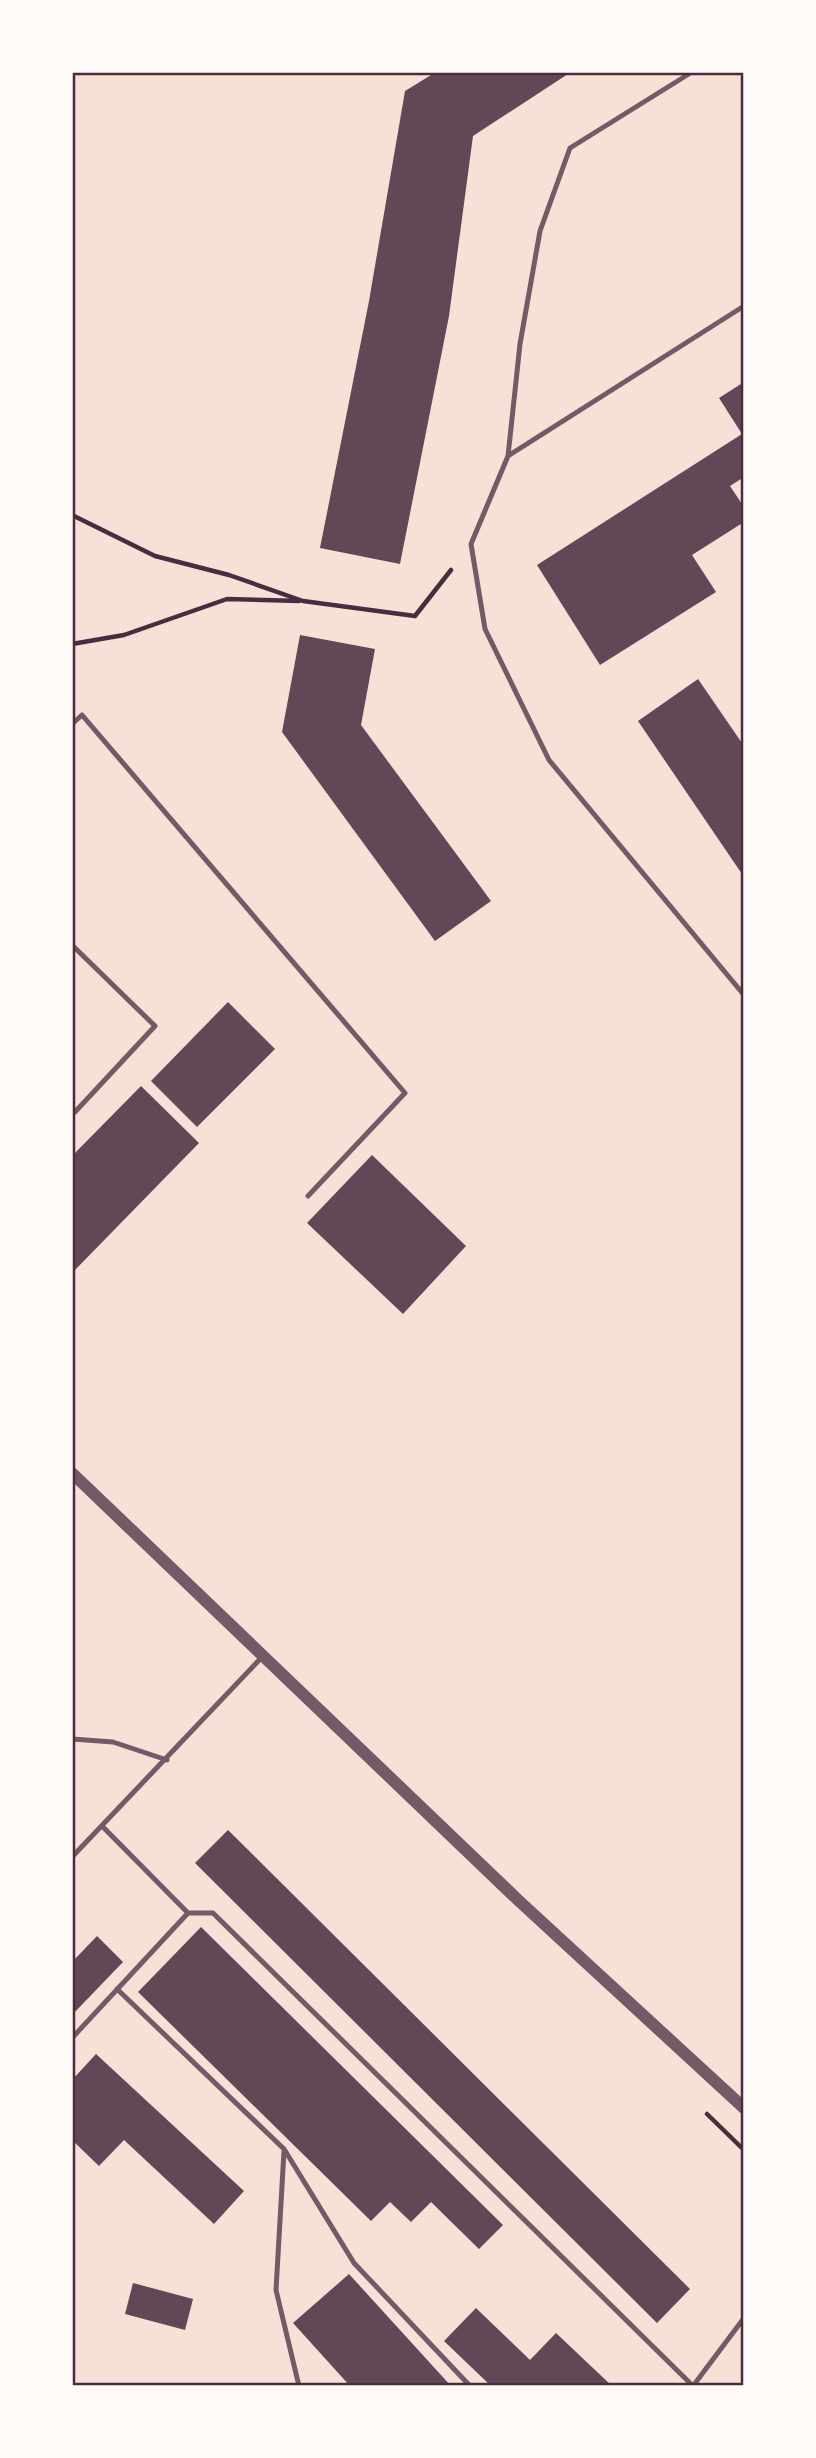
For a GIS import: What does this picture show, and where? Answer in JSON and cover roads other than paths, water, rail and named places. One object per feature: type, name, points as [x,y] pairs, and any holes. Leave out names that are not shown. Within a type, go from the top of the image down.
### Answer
[{"type":"street","points":[[72,1473],[518,1899],[744,2108]]},
{"type":"lane","points":[[692,72],[570,148],[540,231],[520,344],[508,456],[471,544],[485,629],[550,760],[744,995]]},
{"type":"lane","points":[[508,456],[744,306]]},
{"type":"lane","points":[[72,724],[82,715],[405,1093],[308,1196]]},
{"type":"lane","points":[[72,945],[155,1026],[75,1112],[72,1109]]},
{"type":"lane","points":[[72,1857],[167,1760],[262,1656]]},
{"type":"lane","points":[[72,1740],[113,1742],[167,1760]]},
{"type":"lane","points":[[102,1826],[188,1913],[212,1913],[693,2386],[744,2318]]},
{"type":"lane","points":[[72,2038],[188,1913]]},
{"type":"lane","points":[[117,1989],[284,2149],[354,2263],[470,2386]]},
{"type":"lane","points":[[284,2149],[276,2290],[299,2386]]}]
